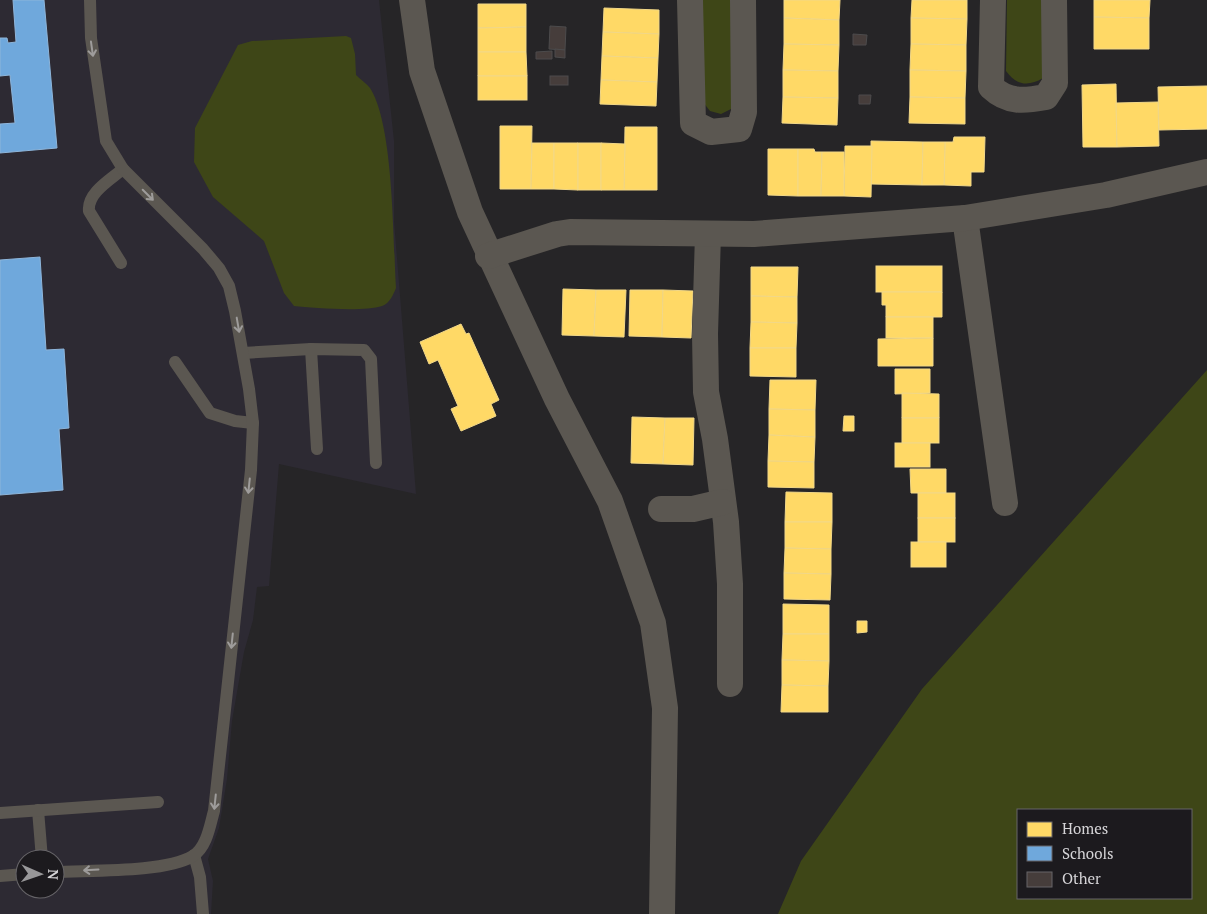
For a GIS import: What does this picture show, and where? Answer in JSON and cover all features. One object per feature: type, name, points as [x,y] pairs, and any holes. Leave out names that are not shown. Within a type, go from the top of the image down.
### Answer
[{"type":"street","points":[[412,0],[416,37],[427,89],[470,212],[488,256],[557,400],[610,501],[653,623],[665,708],[662,914]]},
{"type":"street","points":[[690,0],[693,123],[711,132],[739,129],[744,112],[743,0]]},
{"type":"street","points":[[993,0],[991,87],[1002,97],[1021,102],[1046,98],[1056,83],[1054,0]]},
{"type":"street","points":[[488,256],[557,234],[570,232],[786,233],[965,218],[1106,195],[1207,172]]},
{"type":"street","points":[[965,218],[1005,503]]},
{"type":"street","points":[[708,234],[705,334],[706,392],[723,502],[730,584],[730,684]]},
{"type":"street","points":[[661,509],[693,508],[723,502]]},
{"type":"lane","points":[[65,871],[151,867],[194,855],[203,844],[214,811],[251,470],[253,423],[233,298],[219,268],[204,249],[123,169],[106,141],[91,38],[90,0]]},
{"type":"lane","points":[[121,263],[89,212],[88,205],[93,196],[123,169]]},
{"type":"lane","points":[[243,354],[311,349],[358,348],[364,350],[371,359],[376,463]]},
{"type":"lane","points":[[311,349],[317,449]]},
{"type":"lane","points":[[175,362],[210,413],[235,421],[253,423]]},
{"type":"lane","points":[[0,813],[158,802]]},
{"type":"lane","points":[[38,810],[41,849]]},
{"type":"lane","points":[[194,855],[200,876],[203,914]]},
{"type":"lane","points":[[0,876],[15,875]]},
{"type":"shaded area","points":[[0,0],[379,0],[394,141],[394,221],[416,494],[279,464],[269,586],[257,587],[253,620],[244,652],[232,721],[227,779],[219,828],[208,859],[213,881],[211,914],[0,914]]},
{"type":"green space","points":[[703,0],[736,0],[733,108],[721,114],[710,111],[703,102]]},
{"type":"green space","points":[[1007,0],[1048,0],[1043,78],[1038,81],[1032,83],[1018,82],[1006,71]]},
{"type":"green space","points":[[346,36],[351,38],[355,54],[356,75],[370,88],[378,105],[384,128],[391,184],[396,288],[387,303],[374,308],[338,309],[294,306],[284,293],[264,241],[213,197],[194,162],[195,128],[238,45],[252,41]]},
{"type":"green space","points":[[1207,370],[1207,914],[778,914],[801,861],[922,689]]},
{"type":"building: Homes","points":[[784,0],[840,0],[839,20],[784,18]]},
{"type":"building: Homes","points":[[912,0],[967,0],[967,19],[911,18]]},
{"type":"building: Homes","points":[[1094,0],[1150,0],[1149,18],[1094,17]]},
{"type":"building: Homes","points":[[478,4],[526,4],[526,27],[478,28]]},
{"type":"building: Homes","points":[[604,8],[659,10],[659,34],[603,32]]},
{"type":"building: Homes","points":[[1094,17],[1149,18],[1149,49],[1094,49]]},
{"type":"building: Homes","points":[[784,18],[839,20],[839,45],[784,44]]},
{"type":"building: Homes","points":[[911,18],[967,19],[966,45],[911,44]]},
{"type":"building: Homes","points":[[526,27],[526,52],[478,52],[478,28]]},
{"type":"building: Homes","points":[[603,32],[659,34],[658,58],[602,56]]},
{"type":"building: Homes","points":[[784,44],[839,45],[838,71],[783,70]]},
{"type":"building: Homes","points":[[911,44],[966,45],[966,71],[910,70]]},
{"type":"building: Homes","points":[[478,52],[526,52],[527,76],[478,76]]},
{"type":"building: Homes","points":[[602,56],[658,58],[657,82],[601,80]]},
{"type":"building: Homes","points":[[783,70],[838,71],[838,98],[783,97]]},
{"type":"building: Homes","points":[[910,70],[966,71],[965,98],[910,97]]},
{"type":"building: Homes","points":[[478,76],[527,76],[527,100],[478,100]]},
{"type":"building: Homes","points":[[601,80],[657,82],[656,106],[600,104]]},
{"type":"building: Homes","points":[[1116,84],[1117,147],[1083,147],[1082,85]]},
{"type":"building: Homes","points":[[1207,86],[1207,129],[1159,130],[1158,87]]},
{"type":"building: Homes","points":[[783,97],[838,98],[837,125],[782,123]]},
{"type":"building: Homes","points":[[910,97],[965,98],[965,124],[909,123]]},
{"type":"building: Homes","points":[[1158,102],[1159,146],[1117,147],[1116,103]]},
{"type":"building: Homes","points":[[500,126],[532,126],[531,189],[500,189]]},
{"type":"building: Homes","points":[[625,127],[657,127],[657,190],[624,190]]},
{"type":"building: Homes","points":[[954,137],[985,137],[984,172],[971,172],[971,186],[944,185],[945,142],[953,142]]},
{"type":"building: Homes","points":[[871,141],[923,142],[922,185],[871,184]]},
{"type":"building: Homes","points":[[923,142],[945,142],[944,185],[922,185]]},
{"type":"building: Homes","points":[[532,143],[554,143],[554,189],[531,189]]},
{"type":"building: Homes","points":[[554,143],[578,143],[578,190],[554,189]]},
{"type":"building: Homes","points":[[578,143],[601,143],[601,190],[578,190]]},
{"type":"building: Homes","points":[[601,143],[625,144],[624,190],[601,190]]},
{"type":"building: Homes","points":[[845,146],[872,146],[871,197],[844,196]]},
{"type":"building: Homes","points":[[768,149],[798,149],[798,196],[768,195]]},
{"type":"building: Homes","points":[[798,149],[814,149],[815,152],[822,152],[821,196],[798,196]]},
{"type":"building: Homes","points":[[822,152],[844,152],[844,196],[821,196]]},
{"type":"building: Homes","points":[[876,266],[942,266],[942,292],[876,292]]},
{"type":"building: Homes","points":[[751,267],[798,267],[797,297],[751,296]]},
{"type":"building: Homes","points":[[563,289],[596,290],[594,336],[562,335]]},
{"type":"building: Homes","points":[[596,290],[626,290],[624,337],[594,336]]},
{"type":"building: Homes","points":[[630,290],[663,290],[662,337],[629,336]]},
{"type":"building: Homes","points":[[663,290],[693,291],[691,338],[662,337]]},
{"type":"building: Homes","points":[[882,292],[942,292],[942,317],[886,317],[886,305],[882,305]]},
{"type":"building: Homes","points":[[751,296],[797,297],[797,323],[751,322]]},
{"type":"building: Homes","points":[[886,317],[933,317],[933,338],[886,338]]},
{"type":"building: Homes","points":[[751,322],[797,323],[796,348],[750,348]]},
{"type":"building: Homes","points":[[461,324],[466,334],[469,333],[499,400],[491,404],[496,416],[461,431],[451,409],[458,406],[438,360],[429,364],[420,342]]},
{"type":"building: Homes","points":[[933,338],[933,366],[878,366],[878,339]]},
{"type":"building: Homes","points":[[750,348],[796,348],[796,377],[750,376]]},
{"type":"building: Homes","points":[[895,369],[930,369],[930,393],[895,394]]},
{"type":"building: Homes","points":[[770,380],[816,380],[815,410],[769,409]]},
{"type":"building: Homes","points":[[902,393],[939,394],[939,418],[902,418]]},
{"type":"building: Homes","points":[[769,409],[815,410],[815,437],[769,435]]},
{"type":"building: Homes","points":[[844,416],[854,416],[854,431],[843,431]]},
{"type":"building: Homes","points":[[632,417],[665,418],[663,464],[631,463]]},
{"type":"building: Homes","points":[[665,418],[694,418],[693,465],[663,464]]},
{"type":"building: Homes","points":[[902,418],[939,418],[939,443],[902,443]]},
{"type":"building: Homes","points":[[769,435],[815,437],[814,462],[768,461]]},
{"type":"building: Homes","points":[[895,443],[930,443],[930,467],[895,467]]},
{"type":"building: Homes","points":[[768,461],[814,462],[814,488],[768,487]]},
{"type":"building: Homes","points":[[910,469],[946,469],[946,493],[911,493]]},
{"type":"building: Homes","points":[[786,492],[832,493],[832,522],[785,522]]},
{"type":"building: Homes","points":[[918,493],[955,493],[955,518],[918,518]]},
{"type":"building: Homes","points":[[918,518],[955,518],[955,542],[918,542]]},
{"type":"building: Homes","points":[[785,522],[832,522],[831,549],[785,548]]},
{"type":"building: Homes","points":[[911,542],[946,542],[946,567],[911,567]]},
{"type":"building: Homes","points":[[785,548],[831,549],[831,574],[784,573]]},
{"type":"building: Homes","points":[[784,573],[831,574],[830,600],[784,599]]},
{"type":"building: Homes","points":[[783,604],[829,605],[829,634],[783,634]]},
{"type":"building: Homes","points":[[857,621],[867,621],[867,632],[857,633]]},
{"type":"building: Homes","points":[[783,634],[829,634],[829,661],[782,660]]},
{"type":"building: Homes","points":[[782,660],[829,661],[828,686],[782,685]]},
{"type":"building: Homes","points":[[782,685],[828,686],[828,712],[781,712]]},
{"type":"building: Schools","points":[[13,0],[44,0],[57,148],[0,153],[0,124],[15,123],[10,75],[0,76],[0,38],[7,38],[8,43],[16,42]]},
{"type":"building: Schools","points":[[40,257],[46,350],[64,349],[69,428],[59,429],[63,490],[0,495],[0,260]]},
{"type":"building: Other","points":[[550,26],[566,27],[565,50],[549,49]]},
{"type":"building: Other","points":[[853,34],[867,35],[866,45],[853,45]]},
{"type":"building: Other","points":[[555,49],[565,50],[565,58],[555,57]]},
{"type":"building: Other","points":[[552,51],[552,59],[536,59],[536,52]]},
{"type":"building: Other","points":[[550,76],[568,76],[568,85],[550,85]]},
{"type":"building: Other","points":[[859,95],[871,95],[870,104],[859,104]]}]
